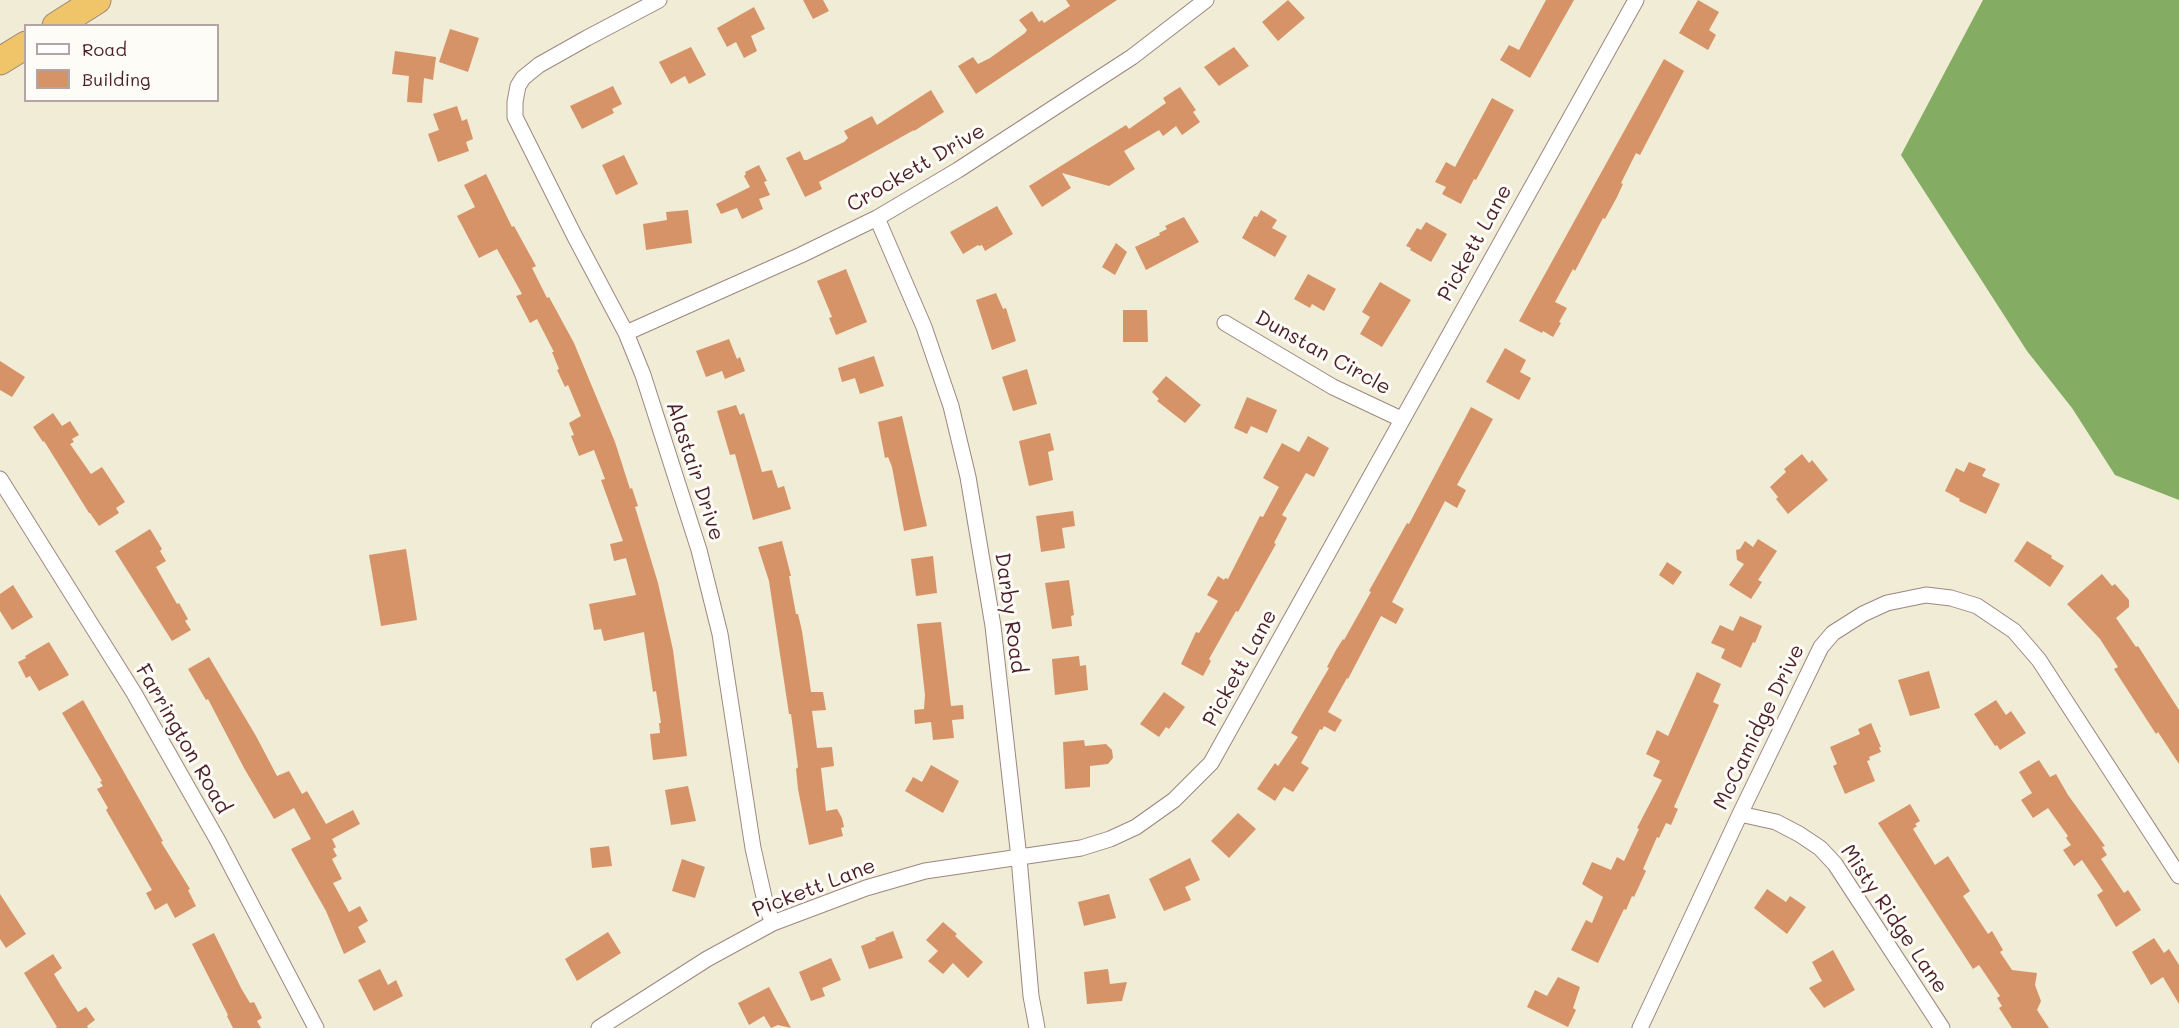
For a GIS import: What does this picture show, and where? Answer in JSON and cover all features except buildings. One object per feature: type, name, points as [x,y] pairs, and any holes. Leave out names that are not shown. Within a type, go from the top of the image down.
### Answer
[{"type":"highway","points":[[59,24],[97,0]]},
{"type":"highway","points":[[0,61],[24,46]]},
{"type":"street","name":"Alastair Drive","points":[[659,0],[539,65],[523,78],[518,86],[515,102],[516,117],[573,235],[626,333],[643,375],[699,550],[717,624],[753,848],[766,906],[773,923]]},
{"type":"street","name":"Crockett Drive","points":[[626,333],[801,255],[877,218],[958,171],[1132,57],[1206,0]]},
{"type":"street","name":"Pickett Lane","points":[[599,1028],[707,959],[773,923],[866,888],[925,871],[1081,848],[1110,839],[1136,826],[1174,800],[1211,763],[1636,0]]},
{"type":"street","name":"Darby Road","points":[[877,218],[924,327],[951,406],[968,477],[993,626],[1019,858],[1031,996],[1037,1028]]},
{"type":"street","name":"Dunstan Circle","points":[[1225,323],[1333,387],[1401,419]]},
{"type":"street","name":"Farrington Road","points":[[0,479],[134,693],[218,841],[316,1028]]},
{"type":"street","name":"McCamidge Drive","points":[[1640,1028],[1821,647],[1833,633],[1863,614],[1887,603],[1926,596],[1951,598],[1977,606],[2014,631],[2039,660],[2179,876]]},
{"type":"street","name":"Misty Ridge Lane","points":[[1740,814],[1776,822],[1820,848],[1835,864],[1942,1028]]},
{"type":"green space","points":[[1983,0],[2179,0],[2179,500],[2115,475],[2072,408],[2027,351],[1901,155]]}]
